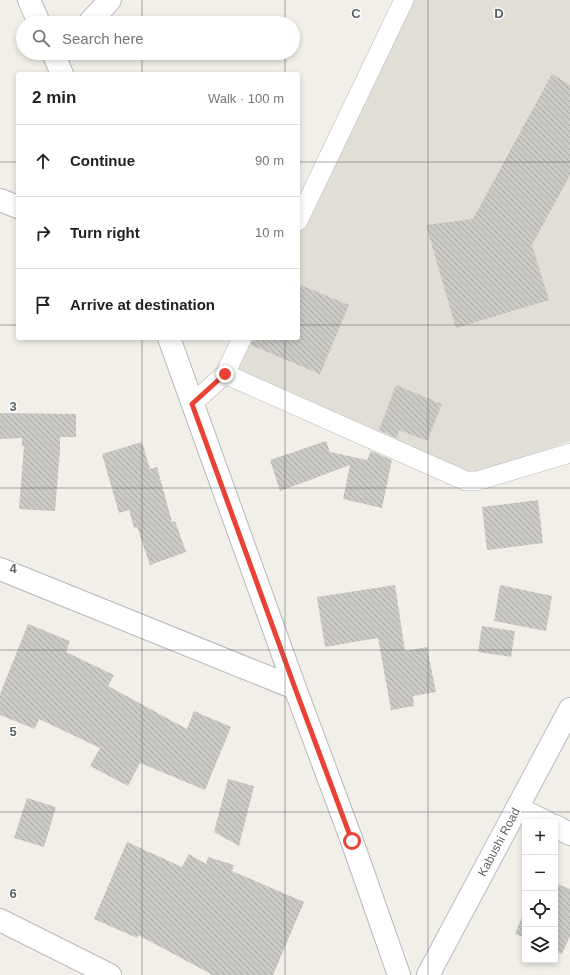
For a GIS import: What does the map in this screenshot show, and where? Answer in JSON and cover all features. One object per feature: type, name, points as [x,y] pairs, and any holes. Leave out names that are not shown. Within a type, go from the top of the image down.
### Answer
[{"type":"street","points":[[29,0],[37,16]]},
{"type":"street","points":[[95,16],[110,0]]},
{"type":"street","points":[[0,200],[16,205]]},
{"type":"street","points":[[170,340],[295,688],[352,841],[399,975]]},
{"type":"street","points":[[0,569],[295,688]]},
{"type":"street","name":"Kabushi Road","points":[[428,975],[570,709]]},
{"type":"street","points":[[517,808],[540,819]]},
{"type":"street","points":[[558,828],[570,834]]},
{"type":"street","points":[[0,920],[110,975]]},
{"type":"lane","points":[[300,217],[404,0]]},
{"type":"lane","points":[[192,404],[225,374],[241,340]]},
{"type":"lane","points":[[225,374],[466,481],[477,481],[570,452]]},
{"type":"shaded area","points":[[411,0],[570,0],[570,441],[471,476],[232,371],[247,340],[300,340],[300,230]]},
{"type":"building","points":[[552,74],[570,85],[570,175],[532,245],[549,300],[456,328],[426,225],[473,219]]},
{"type":"building","points":[[300,285],[349,305],[320,374],[251,345],[252,340],[300,340]]},
{"type":"building","points":[[396,385],[442,404],[427,441],[399,430],[397,438],[379,430]]},
{"type":"building","points":[[0,413],[76,414],[76,437],[60,437],[55,511],[19,509],[24,446],[22,446],[22,438],[0,439]]},
{"type":"building","points":[[326,441],[330,452],[367,460],[371,451],[392,460],[382,508],[343,499],[350,465],[280,491],[270,460]]},
{"type":"building","points":[[142,442],[150,469],[157,467],[172,522],[175,521],[186,552],[150,565],[137,527],[134,528],[129,510],[119,513],[102,454]]},
{"type":"building","points":[[538,500],[543,543],[487,550],[482,507]]},
{"type":"building","points":[[395,585],[405,651],[427,647],[436,692],[413,696],[414,706],[391,710],[378,638],[325,647],[317,597]]},
{"type":"building","points":[[500,585],[552,596],[546,631],[494,621]]},
{"type":"building","points":[[28,624],[70,641],[66,652],[114,675],[108,686],[187,729],[194,711],[231,727],[205,790],[140,763],[128,786],[90,766],[100,748],[39,719],[35,729],[0,715],[0,694]]},
{"type":"building","points":[[482,626],[515,631],[511,657],[478,652]]},
{"type":"building","points":[[228,779],[254,786],[239,846],[214,832]]},
{"type":"building","points":[[27,798],[56,807],[44,847],[14,838]]},
{"type":"building","points":[[127,842],[182,867],[189,854],[206,864],[208,857],[234,865],[232,871],[304,902],[273,975],[213,975],[138,935],[137,938],[94,919]]},
{"type":"building","points":[[558,884],[570,889],[570,936],[562,954],[558,952]]},
{"type":"building","points":[[522,917],[522,937],[515,934]]},
{"type":"route","points":[[225,374],[192,404],[352,841]]}]
